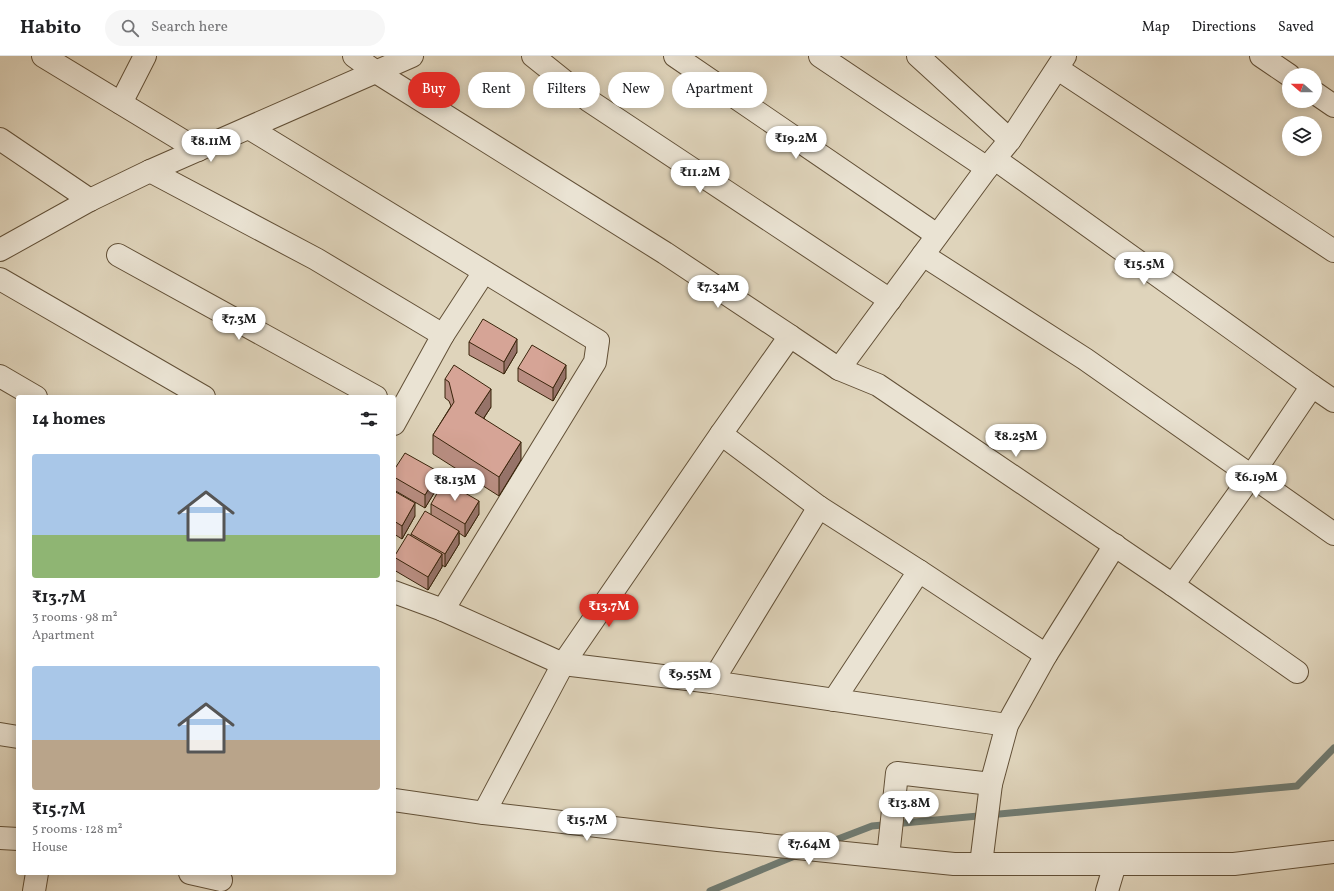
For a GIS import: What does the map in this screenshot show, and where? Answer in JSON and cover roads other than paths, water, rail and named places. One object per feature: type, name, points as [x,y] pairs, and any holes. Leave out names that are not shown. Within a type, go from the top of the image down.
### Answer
[{"type":"street","points":[[43,56],[198,150]]},
{"type":"street","points":[[121,103],[145,56]]},
{"type":"street","points":[[354,56],[376,72],[665,253],[839,369],[878,386],[1115,545],[1297,672]]},
{"type":"street","points":[[0,250],[90,200],[150,171],[412,56]]},
{"type":"street","points":[[533,56],[588,100],[890,300]]},
{"type":"street","points":[[674,56],[937,235]]},
{"type":"street","points":[[820,56],[991,164],[1334,401]]},
{"type":"street","points":[[918,56],[1010,140]]},
{"type":"street","points":[[1261,56],[1282,70]]},
{"type":"street","points":[[839,369],[937,235],[1010,140],[1061,63],[1334,251]]},
{"type":"street","points":[[1322,98],[1334,106]]},
{"type":"street","points":[[249,128],[598,341],[595,362],[443,610]]},
{"type":"street","points":[[0,139],[90,200]]},
{"type":"street","points":[[150,171],[316,258],[443,335]]},
{"type":"street","points":[[118,255],[372,395]]},
{"type":"street","points":[[923,255],[1085,359],[1334,534]]},
{"type":"street","points":[[397,414],[443,335],[484,272]]},
{"type":"street","points":[[0,278],[201,395]]},
{"type":"street","points":[[484,813],[563,664],[790,336]]},
{"type":"street","points":[[0,376],[33,395]]},
{"type":"street","points":[[1173,585],[1252,475],[1312,386]]},
{"type":"street","points":[[721,434],[818,507],[1046,655]]},
{"type":"street","points":[[712,682],[818,507]]},
{"type":"street","points":[[981,864],[990,791],[1007,725],[1046,655],[1115,545]]},
{"type":"street","points":[[834,700],[918,571]]},
{"type":"street","points":[[396,593],[443,610],[563,664],[712,682],[1007,725]]},
{"type":"street","points":[[0,734],[16,737]]},
{"type":"street","points":[[889,848],[897,773],[990,791]]},
{"type":"street","points":[[396,800],[484,813],[785,847],[837,852],[889,848],[954,864],[1234,864],[1334,852]]},
{"type":"street","points":[[0,838],[16,839]]},
{"type":"street","points":[[1107,891],[1115,864]]},
{"type":"street","points":[[34,891],[37,875]]},
{"type":"street","points":[[199,875],[221,880]]},
{"type":"waterway","points":[[825,844],[872,826],[1297,786],[1334,748]]},
{"type":"waterway","points":[[710,891],[797,855]]}]
